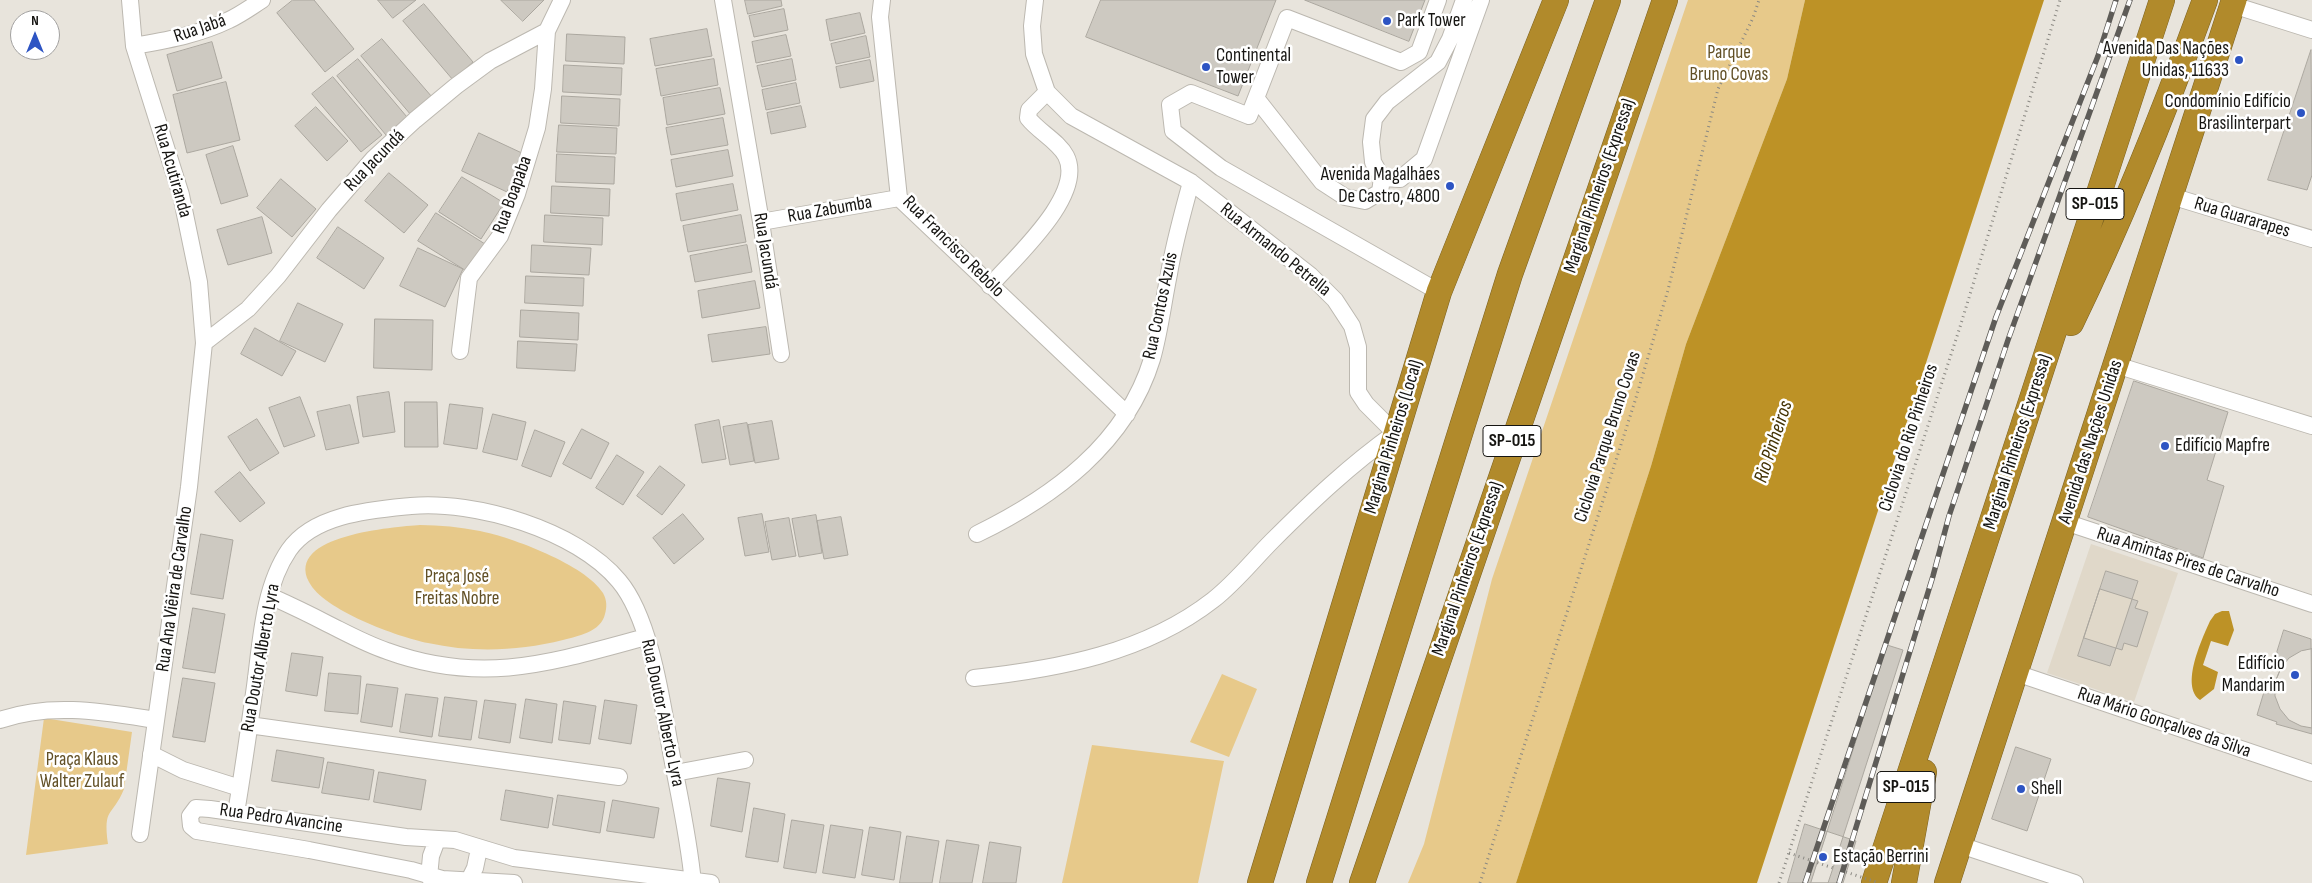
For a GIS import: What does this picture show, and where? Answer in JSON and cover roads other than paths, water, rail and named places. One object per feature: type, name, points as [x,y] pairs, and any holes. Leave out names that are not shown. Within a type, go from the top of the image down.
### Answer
[{"type":"highway","name":"Marginal Pinheiros (Local)","points":[[1260,883],[1439,292],[1556,0]]},
{"type":"highway","points":[[1319,883],[1510,274],[1608,0]]},
{"type":"highway","name":"Marginal Pinheiros (Expressa)","points":[[1362,883],[1664,0]]},
{"type":"highway","name":"Marginal Pinheiros (Expressa)","points":[[1874,883],[2162,0]]},
{"type":"highway","points":[[2029,408],[2081,302],[2128,196],[2172,91],[2205,0]]},
{"type":"highway","name":"Avenida das Nações Unidas","points":[[1947,883],[2234,3]]},
{"type":"highway","points":[[1904,883],[1938,691]]},
{"type":"street","name":"Rua Acutiranda","points":[[130,0],[134,46],[181,195],[199,282],[204,343]]},
{"type":"street","name":"Rua Jabá","points":[[134,46],[184,37],[210,28],[231,20],[262,0]]},
{"type":"street","points":[[547,31],[562,0]]},
{"type":"street","name":"Rua Jacundá","points":[[723,0],[761,222],[781,354]]},
{"type":"street","name":"Rua Francisco Rebôlo","points":[[882,0],[880,17],[899,198],[1127,414]]},
{"type":"street","name":"Rua Armando Petrella","points":[[1035,0],[1032,26],[1034,54],[1046,92],[1071,116],[1191,182],[1310,275],[1335,300],[1352,326],[1358,347],[1358,392],[1366,404],[1395,433]]},
{"type":"street","points":[[1402,62],[1419,52],[1438,0]]},
{"type":"street","points":[[1256,98],[1322,182],[1345,197],[1365,201],[1380,192],[1382,178],[1373,162],[1371,142],[1374,119],[1387,102],[1409,87],[1438,62],[1450,39],[1464,0]]},
{"type":"street","points":[[1382,178],[1400,179],[1424,159],[1481,0]]},
{"type":"street","points":[[2234,3],[2312,29]]},
{"type":"street","points":[[1402,62],[1288,18],[1249,116],[1191,93],[1170,105],[1173,131],[1221,168],[1439,292]]},
{"type":"street","name":"Rua Jacundá","points":[[204,343],[248,309],[278,276],[329,210],[374,158],[415,120],[490,61],[547,31]]},
{"type":"street","name":"Rua Boapaba","points":[[460,351],[469,278],[500,236],[517,194],[537,128],[543,89],[547,31]]},
{"type":"street","points":[[1402,62],[1409,87]]},
{"type":"street","points":[[990,286],[1053,215],[1066,192],[1070,175],[1066,157],[1051,139],[1035,127],[1028,118],[1029,110],[1046,92]]},
{"type":"street","name":"Rua Contos Azuis","points":[[977,534],[1014,516],[1058,487],[1100,448],[1127,414],[1142,386],[1152,360],[1161,324],[1175,242],[1191,182]]},
{"type":"street","name":"Rua Guararapes","points":[[2171,196],[2312,240]]},
{"type":"street","name":"Rua Zabumba","points":[[761,222],[899,198]]},
{"type":"street","name":"Rua Ana Viêira de Carvalho","points":[[140,834],[189,487],[204,343]]},
{"type":"street","points":[[2116,365],[2312,426]]},
{"type":"street","points":[[974,678],[1037,670],[1103,655],[1142,641],[1179,621],[1214,600],[1309,504],[1367,453],[1395,433]]},
{"type":"street","name":"Rua Doutor Alberto Lyra","points":[[236,813],[270,596],[280,564],[300,536],[314,528],[360,513],[417,506],[481,510],[519,520],[575,546],[605,566],[620,581],[629,595],[646,637],[655,668],[675,773],[692,881]]},
{"type":"street","name":"Rua Amintas Pires de Carvalho","points":[[2065,522],[2312,604]]},
{"type":"street","points":[[270,596],[360,641],[387,652],[443,666],[492,669],[522,668],[646,637]]},
{"type":"street","name":"Rua Mário Gonçalves da Silva","points":[[2016,673],[2312,773]]},
{"type":"street","points":[[0,720],[23,712],[91,710],[156,720]]},
{"type":"street","points":[[249,725],[619,777]]},
{"type":"street","points":[[151,754],[183,770],[240,788]]},
{"type":"street","points":[[675,773],[745,760]]},
{"type":"street","name":"Rua Pedro Avancine","points":[[514,883],[429,877],[411,870],[197,831],[191,826],[189,821],[193,810],[196,808],[437,840],[455,840],[479,849],[514,858],[711,883]]},
{"type":"street","points":[[429,877],[431,856],[437,840]]},
{"type":"street","points":[[1960,845],[2075,883]]},
{"type":"street","points":[[469,880],[475,868],[479,849]]},
{"type":"water","name":"Rio Pinheiros","points":[[1805,0],[2044,0],[1757,883],[1516,883],[1651,466],[1686,344],[1787,79]]},
{"type":"water","points":[[2229,611],[2234,630],[2228,646],[2211,641],[2203,665],[2218,672],[2214,689],[2200,700],[2194,693],[2192,684],[2194,662],[2210,621],[2215,614]]},
{"type":"railway","points":[[1805,883],[1996,317],[2098,56],[2116,0]]},
{"type":"railway","points":[[1839,883],[1933,576],[1949,516],[2008,340],[2130,0]]},
{"type":"place","name":"Park Tower","points":[[1387,21]]},
{"type":"place","name":"Avenida Das Nações Unidas, 11633","points":[[2239,60]]},
{"type":"place","name":"Continental Tower","points":[[1206,67]]},
{"type":"place","name":"Condomínio Edifício Brasilinterpart","points":[[2301,113]]},
{"type":"place","name":"Avenida Magalhães De Castro, 4800","points":[[1450,186]]},
{"type":"place","name":"Edifício Mapfre","points":[[2165,446]]},
{"type":"place","name":"Edifício Mandarim","points":[[2295,675]]},
{"type":"place","name":"Shell","points":[[2021,789]]},
{"type":"place","name":"Estação Berrini","points":[[1823,857]]},
{"type":"park label","name":"Parque Bruno Covas","points":[[1729,64]]},
{"type":"park label","name":"Praça José Freitas Nobre","points":[[457,588]]},
{"type":"park label","name":"Praça Klaus Walter Zulauf","points":[[82,771]]}]
